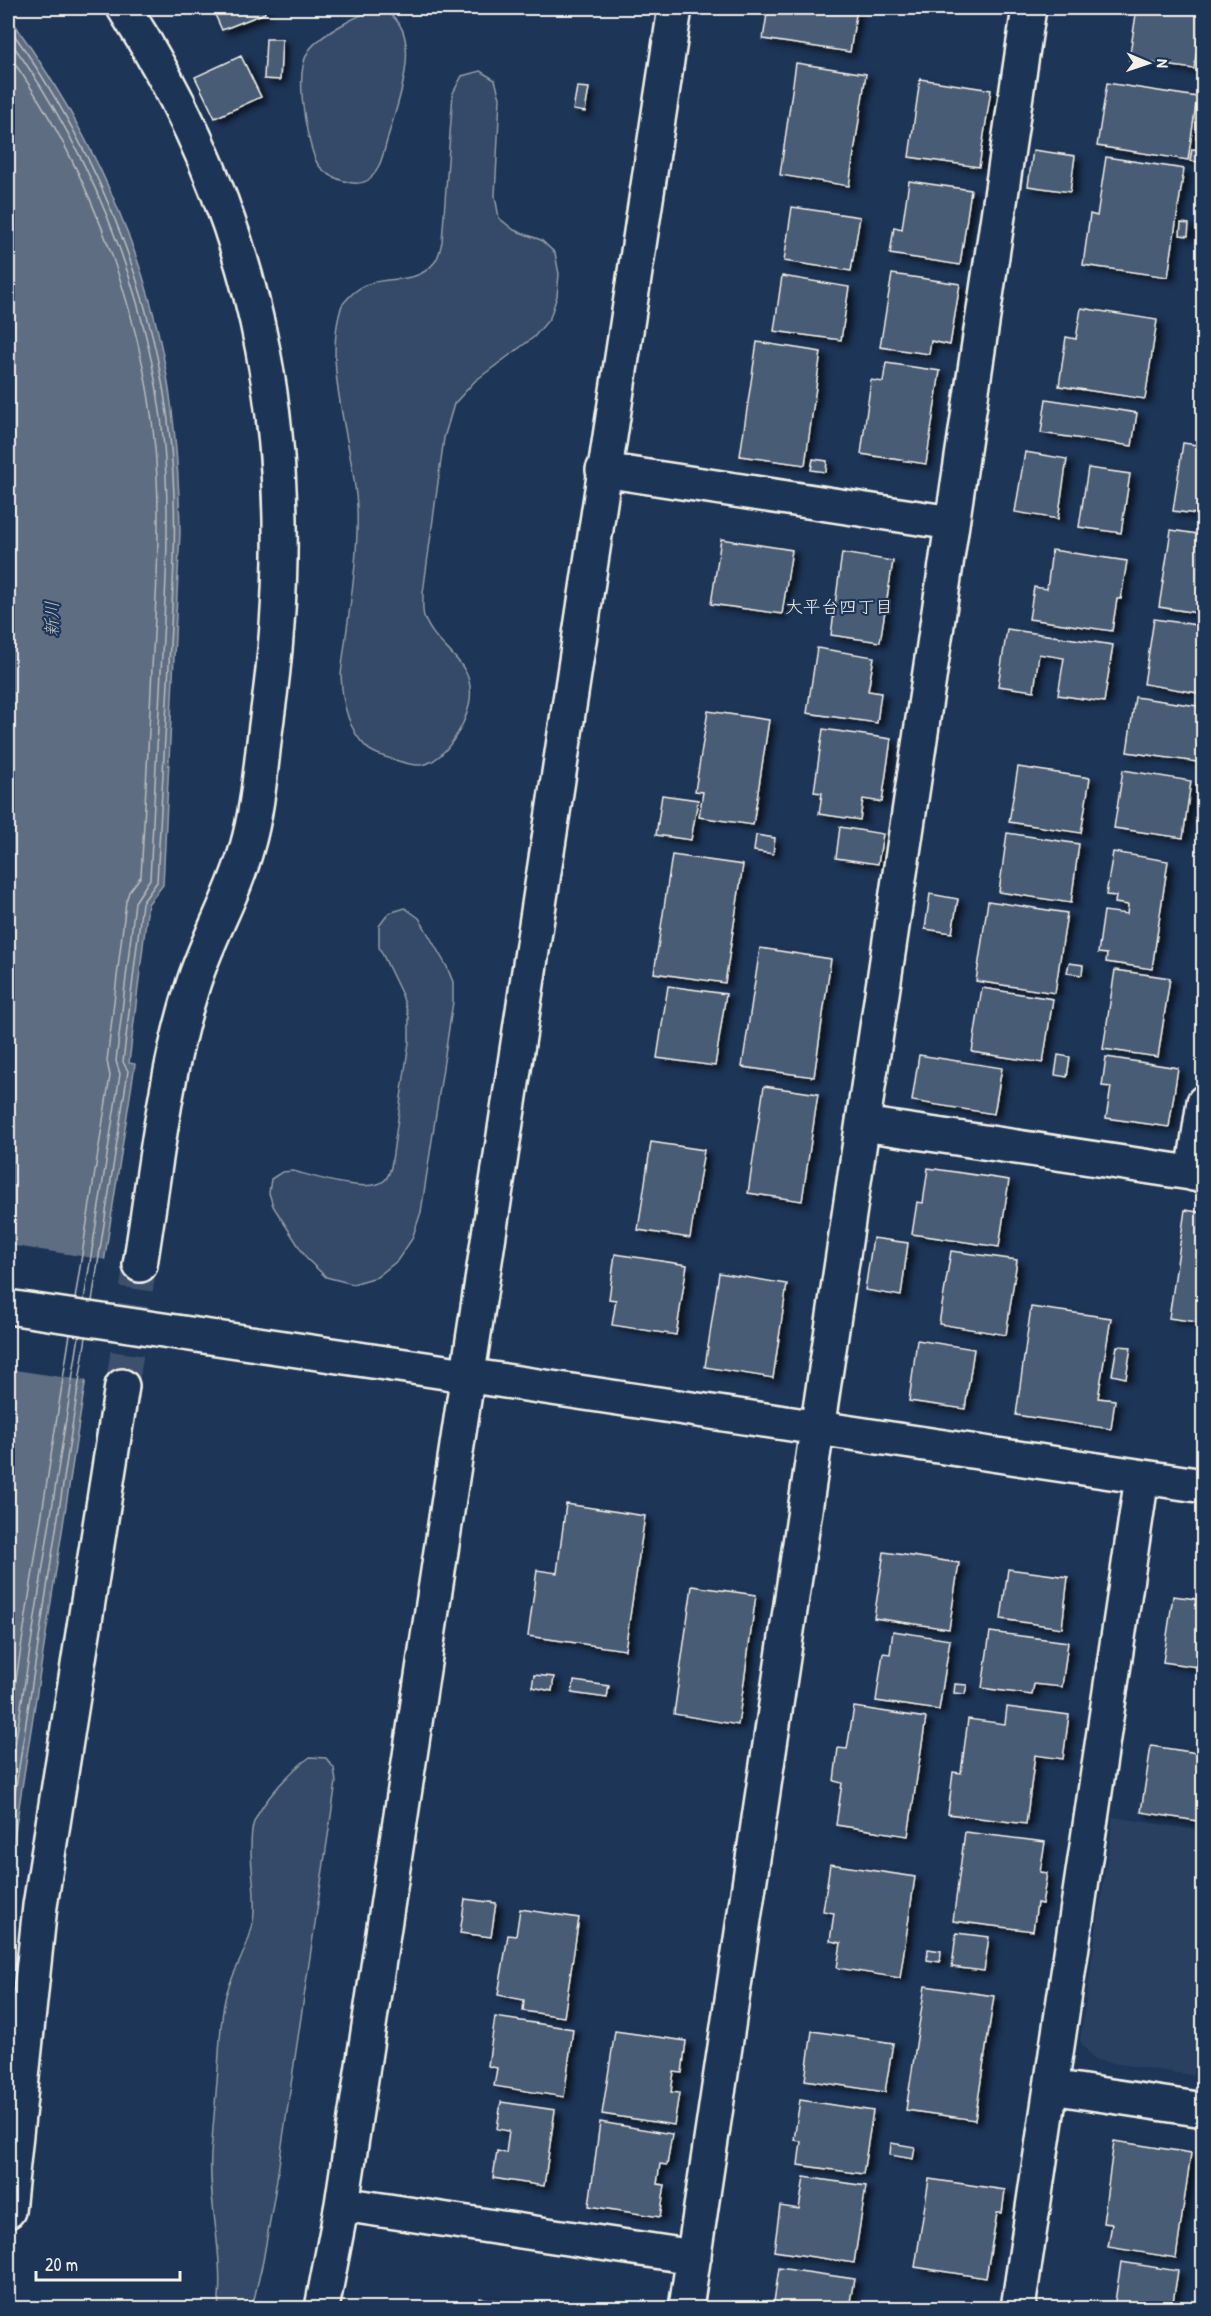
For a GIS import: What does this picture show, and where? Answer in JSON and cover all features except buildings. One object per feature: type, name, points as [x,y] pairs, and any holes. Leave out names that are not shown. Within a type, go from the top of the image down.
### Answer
[{"type":"street","points":[[124,8],[177,97],[205,156],[230,224],[246,277],[262,340],[273,414],[279,467],[280,531],[275,661],[247,848],[200,962],[180,1029],[140,1265]]},
{"type":"street","points":[[322,2308],[342,2204],[603,470],[675,8]]},
{"type":"street","points":[[686,2308],[1029,8]]},
{"type":"street","points":[[603,470],[952,523]]},
{"type":"street","points":[[863,1124],[1198,1174],[1203,1102]]},
{"type":"street","points":[[8,1307],[1203,1486]]},
{"type":"street","points":[[8,2211],[40,1906],[122,1386]]},
{"type":"street","points":[[1018,2308],[1142,1477]]},
{"type":"street","points":[[1051,2087],[1203,2110]]},
{"type":"street","points":[[342,2204],[694,2257]]},
{"type":"shaded area","points":[[378,9],[393,17],[402,29],[406,44],[404,81],[385,150],[377,170],[368,180],[353,183],[327,174],[315,159],[305,120],[302,75],[308,52],[320,39],[351,20]]},
{"type":"shaded area","points":[[480,71],[495,80],[500,98],[495,196],[499,218],[514,230],[541,240],[555,253],[559,274],[557,296],[550,318],[534,337],[475,381],[454,404],[444,438],[423,607],[424,616],[430,628],[462,666],[468,677],[469,706],[459,731],[448,748],[434,760],[426,764],[415,765],[379,755],[366,747],[354,731],[344,704],[341,675],[354,570],[357,507],[337,381],[336,332],[342,305],[359,288],[370,283],[415,276],[425,271],[437,259],[442,242],[453,93],[462,76]]},
{"type":"shaded area","points":[[405,908],[419,918],[447,967],[453,982],[453,1002],[421,1212],[412,1239],[397,1261],[377,1277],[353,1284],[326,1277],[307,1259],[273,1206],[269,1193],[271,1179],[282,1172],[293,1171],[341,1183],[367,1186],[378,1184],[388,1176],[409,1042],[409,1017],[402,995],[379,947],[379,926],[389,913]]},
{"type":"shaded area","points":[[310,1757],[326,1758],[334,1768],[336,1782],[275,2192],[252,2308],[218,2308],[220,2289],[211,2154],[224,2004],[253,1922],[252,1829],[258,1814],[278,1787]]},
{"type":"shaded area","points":[[1113,1817],[1203,1831],[1203,2077],[1094,2060],[1080,2041]]},
{"type":"water","name":"新川","points":[[8,15],[35,54],[84,136],[124,223],[140,268],[168,381],[176,446],[180,532],[163,885],[148,904],[129,1063],[135,1064],[8,1877]]},
{"type":"pier","points":[[8,1245],[107,1260],[88,1381],[8,1369]]},
{"type":"tunnel","points":[[122,1386],[140,1265]]},
{"type":"district","name":"大平台四丁目","points":[[839,607]]}]
